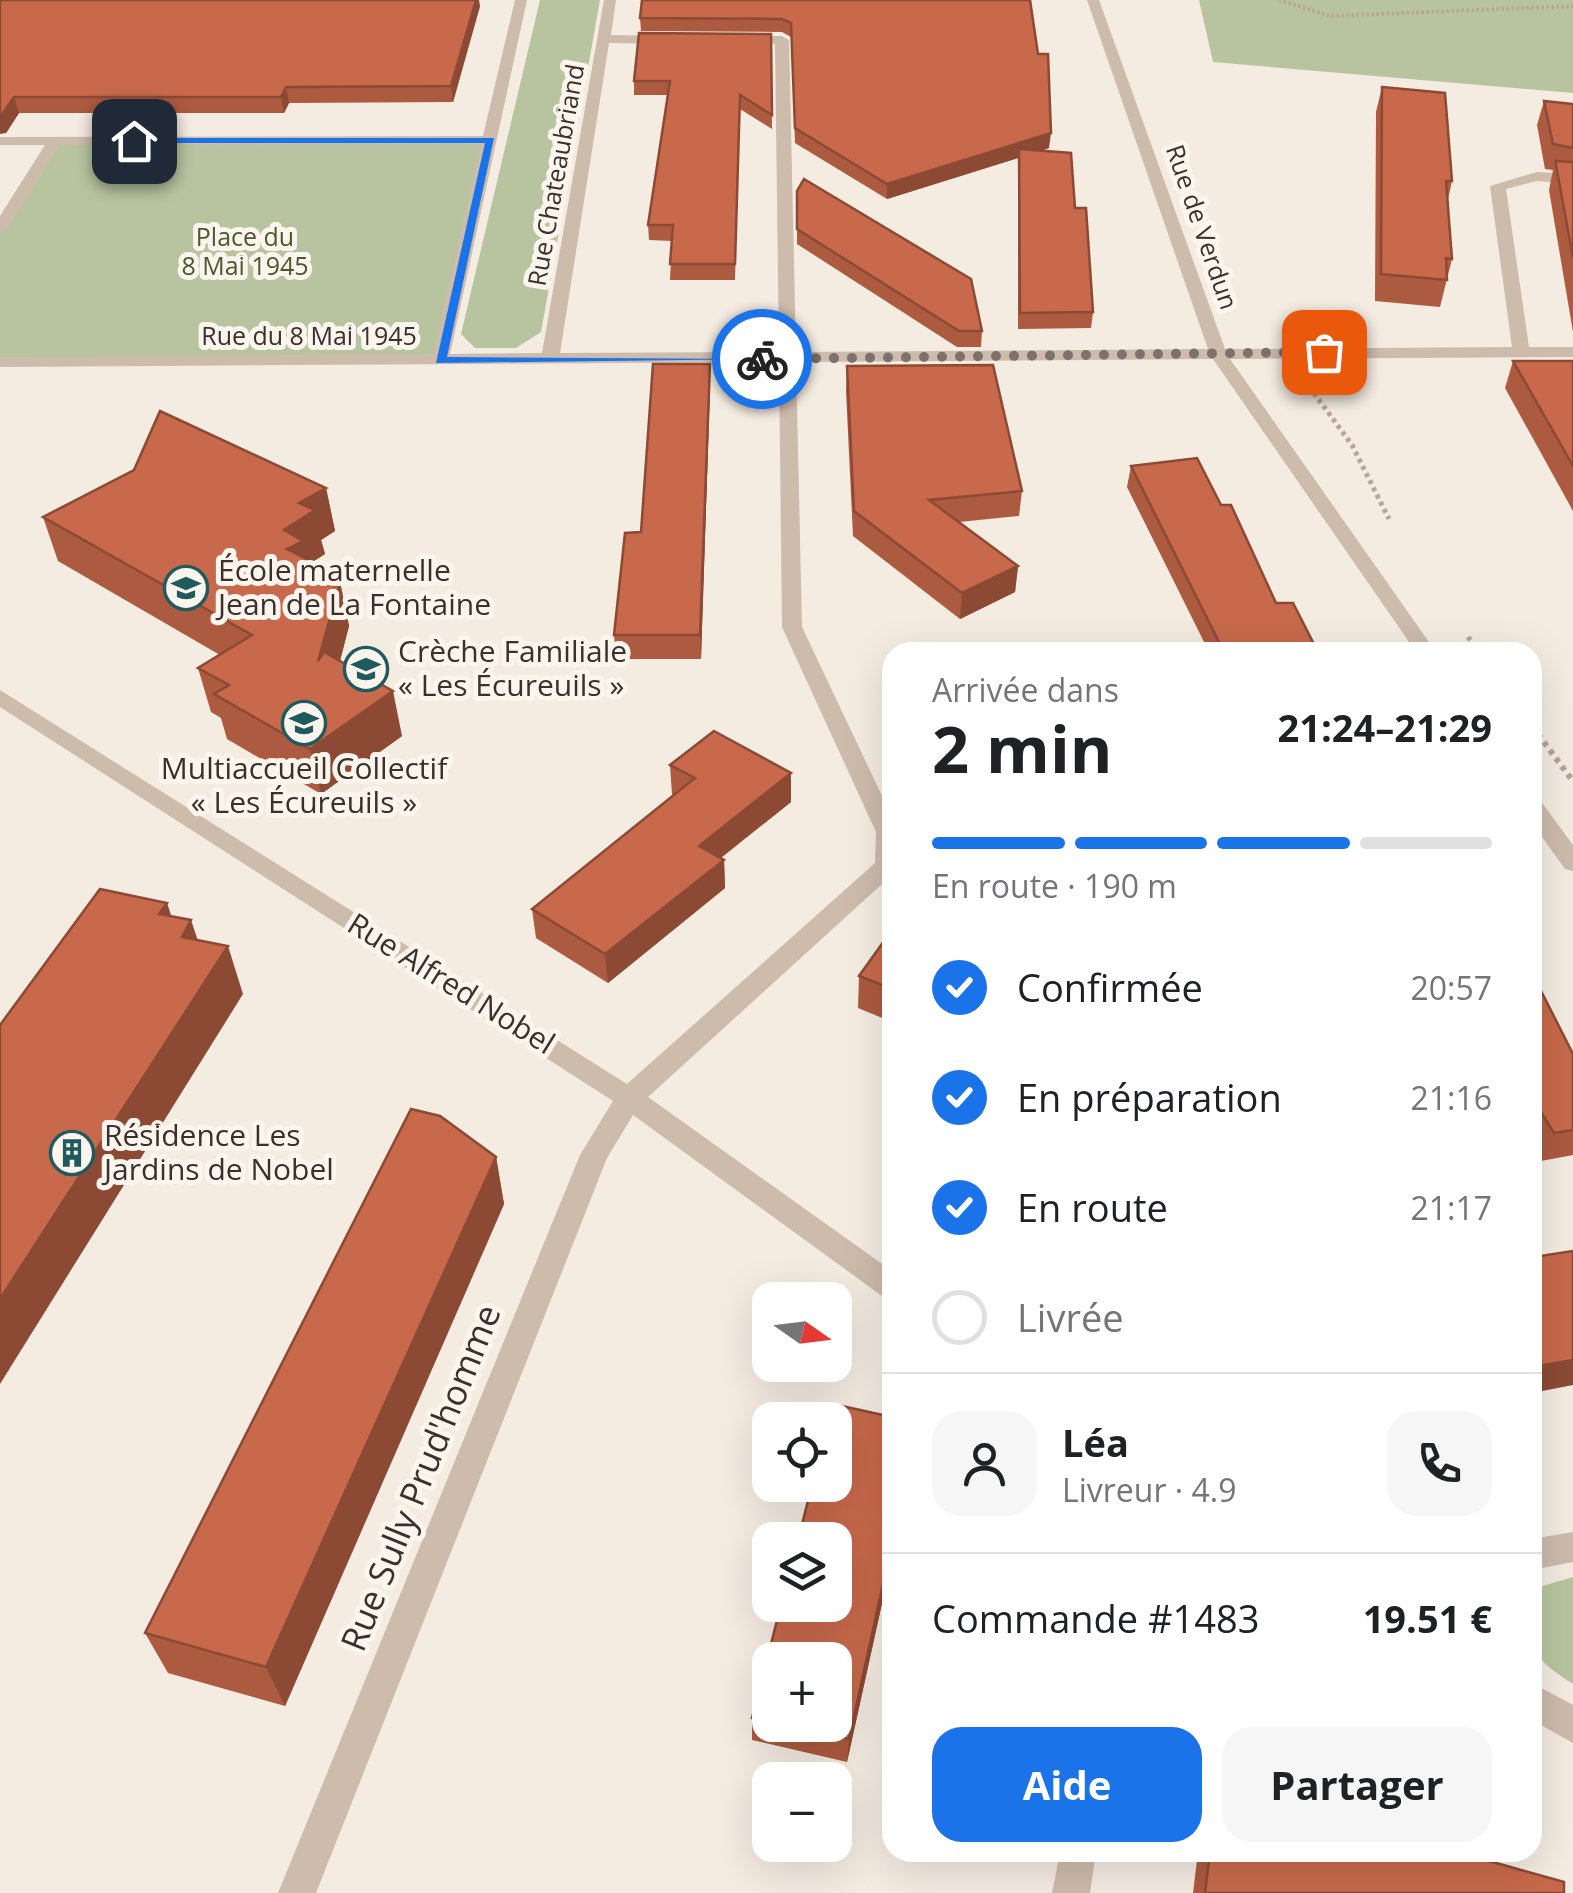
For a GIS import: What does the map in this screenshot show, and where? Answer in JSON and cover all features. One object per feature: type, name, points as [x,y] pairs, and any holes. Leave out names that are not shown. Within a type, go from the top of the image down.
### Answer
[{"type":"street","points":[[440,360],[520,0]]},
{"type":"street","name":"Rue Chateaubriand","points":[[550,359],[610,0]]},
{"type":"street","name":"Rue de Verdun","points":[[1094,0],[1218,354],[1419,642]]},
{"type":"street","points":[[605,40],[684,40]]},
{"type":"street","points":[[723,40],[782,40],[792,628],[882,819]]},
{"type":"street","points":[[0,142],[490,140]]},
{"type":"street","points":[[0,228],[54,141]]},
{"type":"street","points":[[1521,350],[1498,186],[1537,176],[1573,179]]},
{"type":"street","name":"Rue du 8 Mai 1945","points":[[0,362],[1573,352]]},
{"type":"street","name":"Rue Alfred Nobel","points":[[0,696],[629,1098],[882,1279]]},
{"type":"street","points":[[1542,819],[1573,863]]},
{"type":"street","name":"Rue Sully Prud'homme","points":[[297,1893],[594,1155],[629,1098],[882,871]]},
{"type":"street","points":[[1542,1553],[1573,1547]]},
{"type":"street","points":[[1542,1706],[1573,1725]]},
{"type":"street","points":[[1071,1893],[1076,1862]]},
{"type":"path","points":[[1279,0],[1330,16],[1573,6]]},
{"type":"path","points":[[1542,740],[1573,782]]},
{"type":"green space","points":[[540,0],[600,0],[541,332],[516,348],[475,348],[461,334]]},
{"type":"green space","points":[[1199,0],[1573,0],[1573,93],[1213,62]]},
{"type":"green space","name":"Place du 8 Mai 1945","points":[[491,140],[440,360],[0,362],[0,228],[55,141]]},
{"type":"green space","points":[[1573,1577],[1573,1684],[1542,1660],[1542,1586]]},
{"type":"building","points":[[0,0],[476,0],[451,86],[286,87],[281,97],[14,97],[0,117]]},
{"type":"building","points":[[642,0],[1030,0],[1038,54],[1048,54],[1051,133],[887,184],[795,128],[791,23],[782,19],[640,18]]},
{"type":"building","points":[[639,33],[771,34],[772,115],[740,95],[735,264],[670,264],[673,225],[648,225],[670,81],[634,81]]},
{"type":"building","points":[[1382,87],[1445,93],[1452,181],[1446,181],[1452,259],[1446,258],[1447,280],[1381,274]]},
{"type":"building","points":[[1544,101],[1573,104],[1573,148],[1553,144]]},
{"type":"building","points":[[1019,149],[1071,153],[1075,208],[1086,208],[1093,312],[1020,313]]},
{"type":"building","points":[[1556,161],[1573,162],[1573,258],[1556,165]]},
{"type":"building","points":[[804,179],[971,279],[982,331],[959,331],[797,229],[797,191]]},
{"type":"building","points":[[1513,361],[1573,361],[1573,466]]},
{"type":"building","points":[[653,364],[710,364],[700,635],[614,635],[625,533],[641,532]]},
{"type":"building","points":[[993,365],[1022,491],[929,500],[1018,566],[962,593],[854,511],[847,366]]},
{"type":"building","points":[[160,411],[326,488],[299,503],[315,510],[284,530],[303,541],[287,549],[308,560],[298,566],[334,586],[340,582],[318,661],[324,652],[393,691],[310,749],[214,694],[229,685],[198,668],[252,635],[43,517],[134,470]]},
{"type":"building","points":[[1197,458],[1221,505],[1231,505],[1276,603],[1293,603],[1313,642],[1219,642],[1131,466]]},
{"type":"building","points":[[714,731],[791,773],[699,846],[724,860],[605,954],[532,909],[695,778],[670,765]]},
{"type":"building","name":"Résidence Les Jardins de Nobel","points":[[100,889],[167,903],[159,914],[191,920],[182,937],[228,946],[0,1299],[0,1025]]},
{"type":"building","points":[[882,944],[882,985],[859,976]]},
{"type":"building","points":[[1542,993],[1573,1054],[1573,1130],[1554,1133],[1542,1114]]},
{"type":"building","points":[[411,1109],[440,1116],[496,1157],[266,1667],[145,1633]]},
{"type":"building","points":[[1573,1251],[1573,1360],[1542,1365],[1542,1256]]},
{"type":"building","points":[[852,1408],[882,1415],[882,1589],[852,1725],[852,1642],[772,1642],[777,1622],[852,1622],[852,1522],[803,1522],[808,1502],[852,1502]]},
{"type":"building","points":[[1209,1862],[1493,1862],[1564,1882],[1564,1893],[1205,1893]]},
{"type":"way so far","points":[[762,359],[1324,352]]},
{"type":"place","name":"École maternelle Jean de La Fontaine","points":[[186,588]]},
{"type":"place","name":"Crèche Familiale « Les Écureuils »","points":[[366,669]]},
{"type":"place","name":"Multiaccueil Collectif « Les Écureuils »","points":[[304,723]]},
{"type":"place","name":"Résidence Les Jardins de Nobel","points":[[72,1153]]},
{"type":"route","points":[[134,141],[490,140],[440,360],[762,359]]}]
